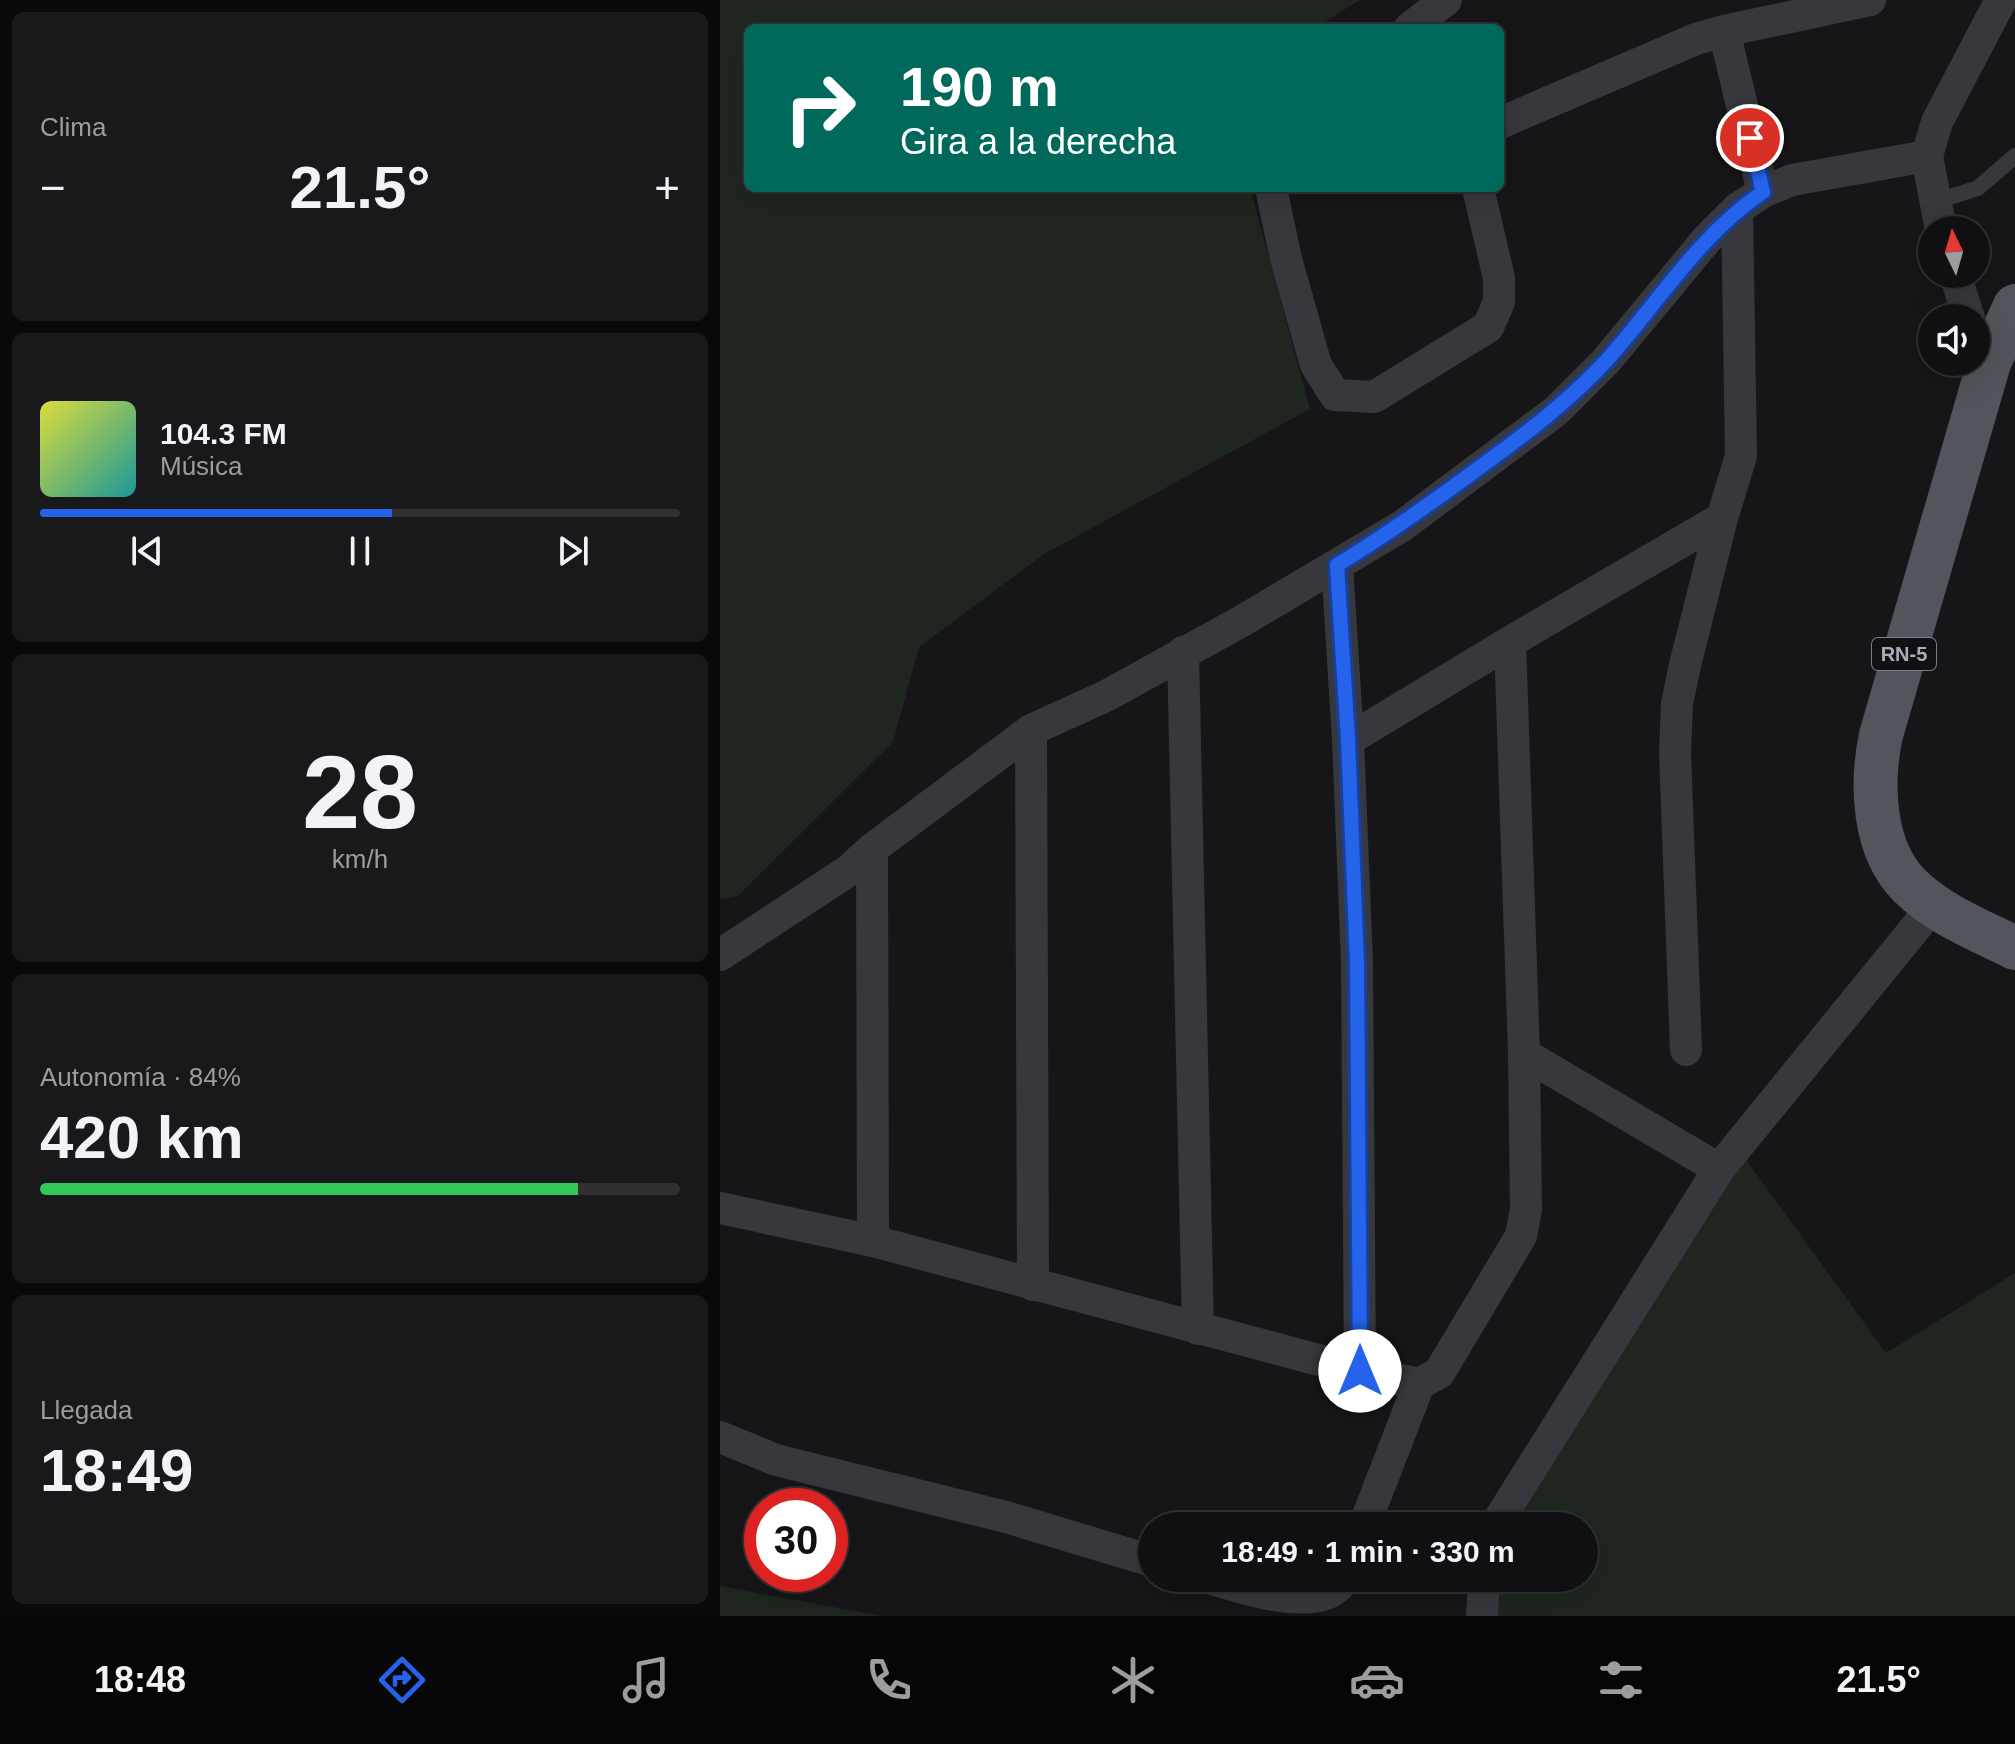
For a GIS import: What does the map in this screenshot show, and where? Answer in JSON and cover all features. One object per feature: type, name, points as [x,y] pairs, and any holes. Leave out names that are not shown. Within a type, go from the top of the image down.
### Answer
[{"type":"main road","name":"RN-5","points":[[1990,338],[2015,306]]},
{"type":"main road","name":"RN-5","points":[[1975,376],[1875,762],[1877,806],[1894,864],[1908,884],[1934,905],[2015,948]]},
{"type":"street","points":[[1504,121],[1696,39],[1870,0]]},
{"type":"street","points":[[1938,216],[1927,156],[1937,122],[2001,0]]},
{"type":"street","points":[[1418,24],[1441,12]]},
{"type":"street","points":[[1686,1050],[1675,752],[1677,704],[1722,518],[1741,456],[1750,200],[1724,31]]},
{"type":"street","points":[[720,955],[848,871],[872,849],[1031,730],[1106,696],[1402,526],[1556,411],[1606,361],[1707,239],[1750,200],[1792,180],[1927,156]]},
{"type":"street","points":[[1272,192],[1286,259],[1316,365],[1335,395],[1374,397],[1488,327],[1499,302],[1499,278],[1479,192]]},
{"type":"street","points":[[1348,740],[1722,518]]},
{"type":"street","points":[[1337,565],[1357,962],[1360,1371]]},
{"type":"street","points":[[1369,1512],[1419,1384],[1439,1373],[1521,1236],[1526,1209],[1510,642]]},
{"type":"street","points":[[1183,652],[1198,1329]]},
{"type":"street","points":[[1031,730],[1033,1285]]},
{"type":"street","points":[[872,849],[873,1241]]},
{"type":"street","points":[[1504,1512],[1719,1169],[1934,905]]},
{"type":"street","points":[[1524,1054],[1719,1169]]},
{"type":"street","points":[[720,1208],[873,1241],[1198,1329],[1419,1384]]},
{"type":"street","points":[[720,1437],[776,1460],[1006,1517],[1138,1557]]},
{"type":"street","points":[[1255,1592],[1288,1602],[1319,1602],[1336,1592]]},
{"type":"street","points":[[1482,1616],[1483,1592]]},
{"type":"lane","points":[[1938,216],[1978,188],[2015,156]]},
{"type":"shaded area","points":[[720,0],[1360,0],[1321,24],[744,24],[744,192],[1251,192],[1310,409],[1044,554],[919,647],[893,742],[738,896],[720,899]]},
{"type":"shaded area","points":[[1742,1154],[1886,1353],[2015,1273],[2015,1616],[1469,1616],[1477,1592],[1598,1592],[1598,1512],[1510,1512]]},
{"type":"shaded area","points":[[720,1586],[882,1616],[720,1616]]},
{"type":"route","points":[[1360,1371],[1357,962],[1337,565],[1402,526],[1556,411],[1606,361],[1707,239],[1737,209],[1763,192],[1750,138]]}]
